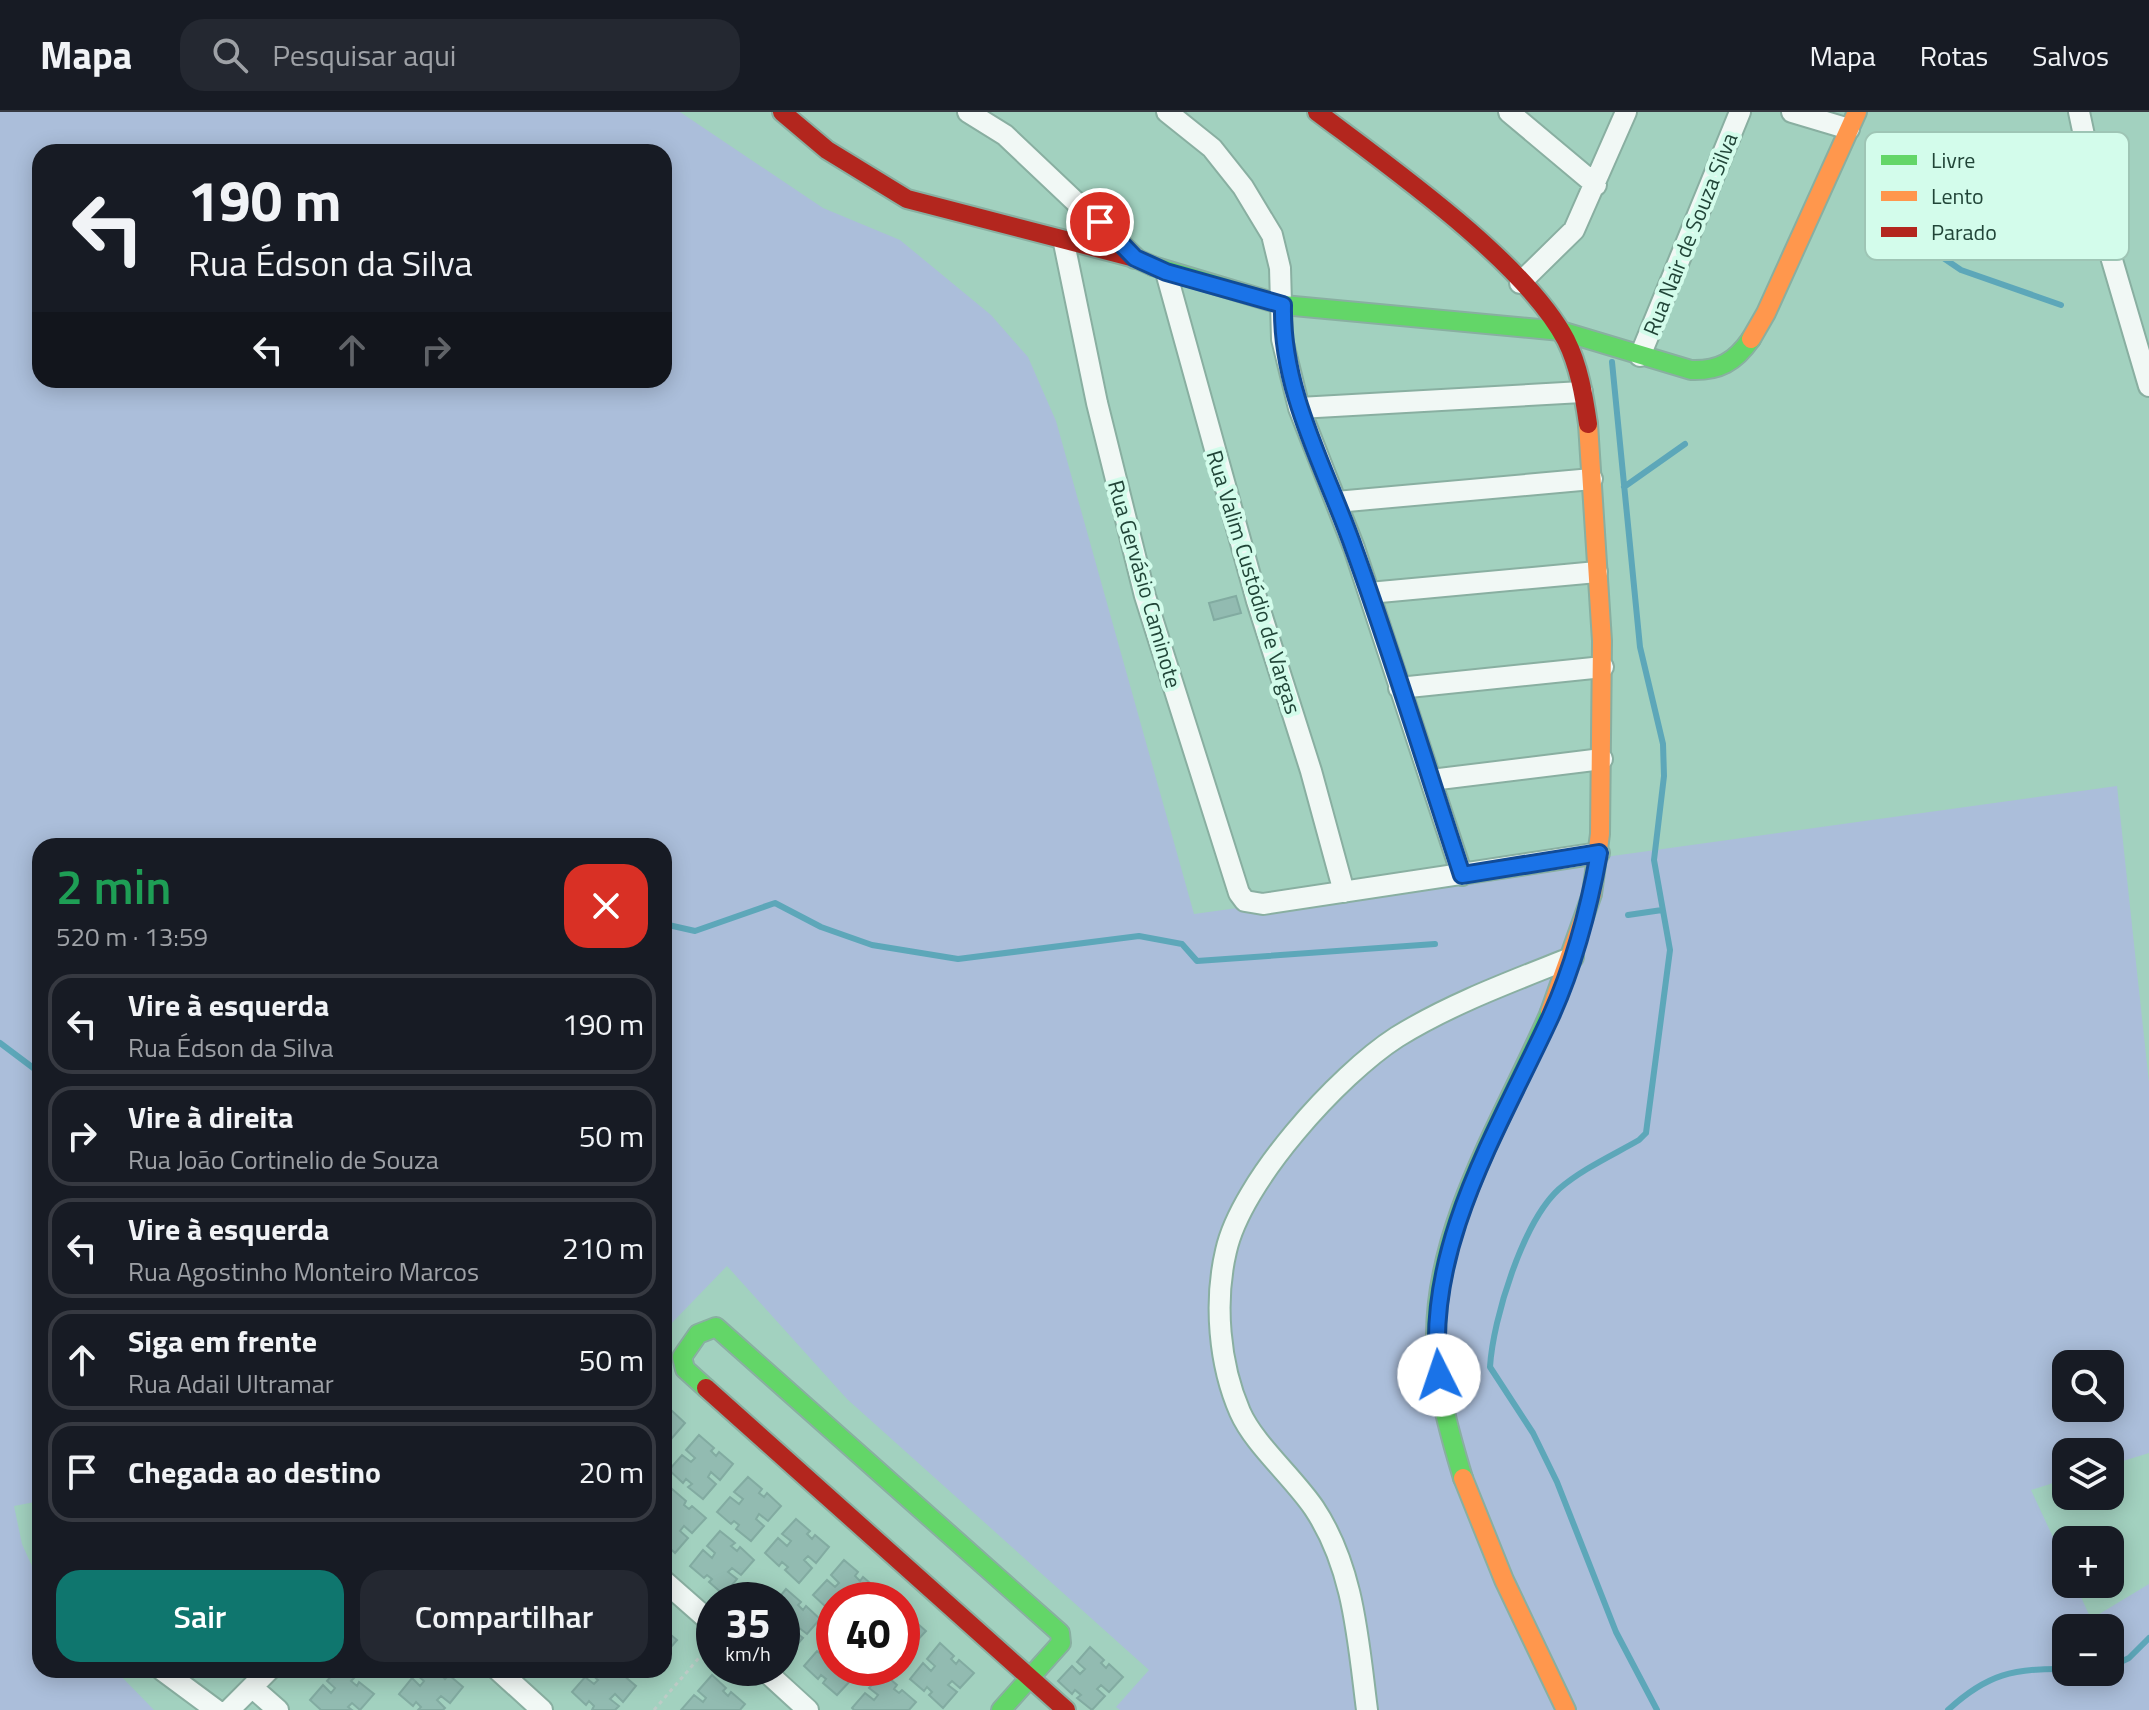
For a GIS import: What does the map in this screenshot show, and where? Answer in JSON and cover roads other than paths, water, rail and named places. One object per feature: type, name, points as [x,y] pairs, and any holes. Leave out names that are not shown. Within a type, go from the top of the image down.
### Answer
[{"type":"street","points":[[782,112],[827,150],[907,199],[1064,243],[1135,258],[1166,272],[1283,305],[1561,331],[1691,370],[1712,371],[1730,363],[1766,313],[1853,121],[1792,112]]},
{"type":"street","points":[[968,112],[1005,135],[1135,258]]},
{"type":"street","points":[[1167,112],[1212,148],[1243,187],[1272,235],[1280,268],[1282,339],[1299,408],[1369,593],[1462,875]]},
{"type":"street","points":[[1317,112],[1489,253],[1520,283],[1561,331],[1582,392],[1592,479],[1603,667],[1599,853],[1573,957],[1552,1014],[1514,1090],[1462,1213],[1440,1289],[1436,1348],[1443,1403],[1462,1477],[1566,1710]]},
{"type":"street","points":[[1509,112],[1596,185]]},
{"type":"street","points":[[1520,283],[1574,230],[1626,112]]},
{"type":"street","name":"Rua Nair de Souza Silva","points":[[1640,356],[1740,112]]},
{"type":"street","points":[[2079,112],[2083,132]]},
{"type":"street","name":"Rua Gervásio Caminote","points":[[1064,243],[1097,403],[1145,596],[1239,893],[1245,901],[1263,904],[1344,892]]},
{"type":"street","points":[[2112,260],[2149,386]]},
{"type":"street","name":"Rua Valim Custódio de Vargas","points":[[1166,272],[1253,587],[1311,771],[1344,892]]},
{"type":"street","points":[[1299,408],[1582,392]]},
{"type":"street","points":[[1336,502],[1592,479]]},
{"type":"street","points":[[1369,593],[1597,572]]},
{"type":"street","points":[[1399,688],[1603,667]]},
{"type":"street","points":[[1431,780],[1602,759]]},
{"type":"street","points":[[1344,892],[1599,853]]},
{"type":"street","points":[[1367,1710],[1355,1615],[1340,1555],[1314,1508],[1241,1414],[1225,1367],[1219,1311],[1226,1249],[1256,1185],[1296,1132],[1344,1079],[1395,1038],[1459,1003],[1573,957]]},
{"type":"street","points":[[1001,1710],[1030,1677],[1061,1643],[1060,1633],[716,1327],[700,1333],[682,1352],[681,1363],[685,1369],[1030,1677],[1066,1710]]},
{"type":"street","points":[[672,1588],[696,1609]]},
{"type":"street","points":[[173,1678],[216,1710]]},
{"type":"street","points":[[229,1710],[262,1678]]},
{"type":"street","points":[[507,1678],[542,1710]]},
{"type":"street","points":[[782,1686],[808,1710]]},
{"type":"street","points":[[253,1688],[278,1710]]},
{"type":"waterway","points":[[1946,260],[1961,270],[2061,305]]},
{"type":"waterway","points":[[1612,362],[1640,647],[1663,744],[1664,776],[1654,860],[1670,950],[1646,1133],[1568,1182],[1546,1204],[1533,1224],[1512,1272],[1497,1323],[1490,1367],[1533,1433],[1557,1482],[1616,1632],[1657,1710]]},
{"type":"waterway","points":[[1624,487],[1685,444]]},
{"type":"waterway","points":[[672,926],[695,931],[775,903],[821,927],[872,945],[958,959],[1139,936],[1182,944],[1197,961],[1435,944]]},
{"type":"waterway","points":[[1628,915],[1662,910]]},
{"type":"waterway","points":[[0,1043],[32,1067]]},
{"type":"waterway","points":[[2124,1660],[2149,1638]]},
{"type":"waterway","points":[[1948,1710],[1989,1681],[2016,1672],[2052,1669]]}]
